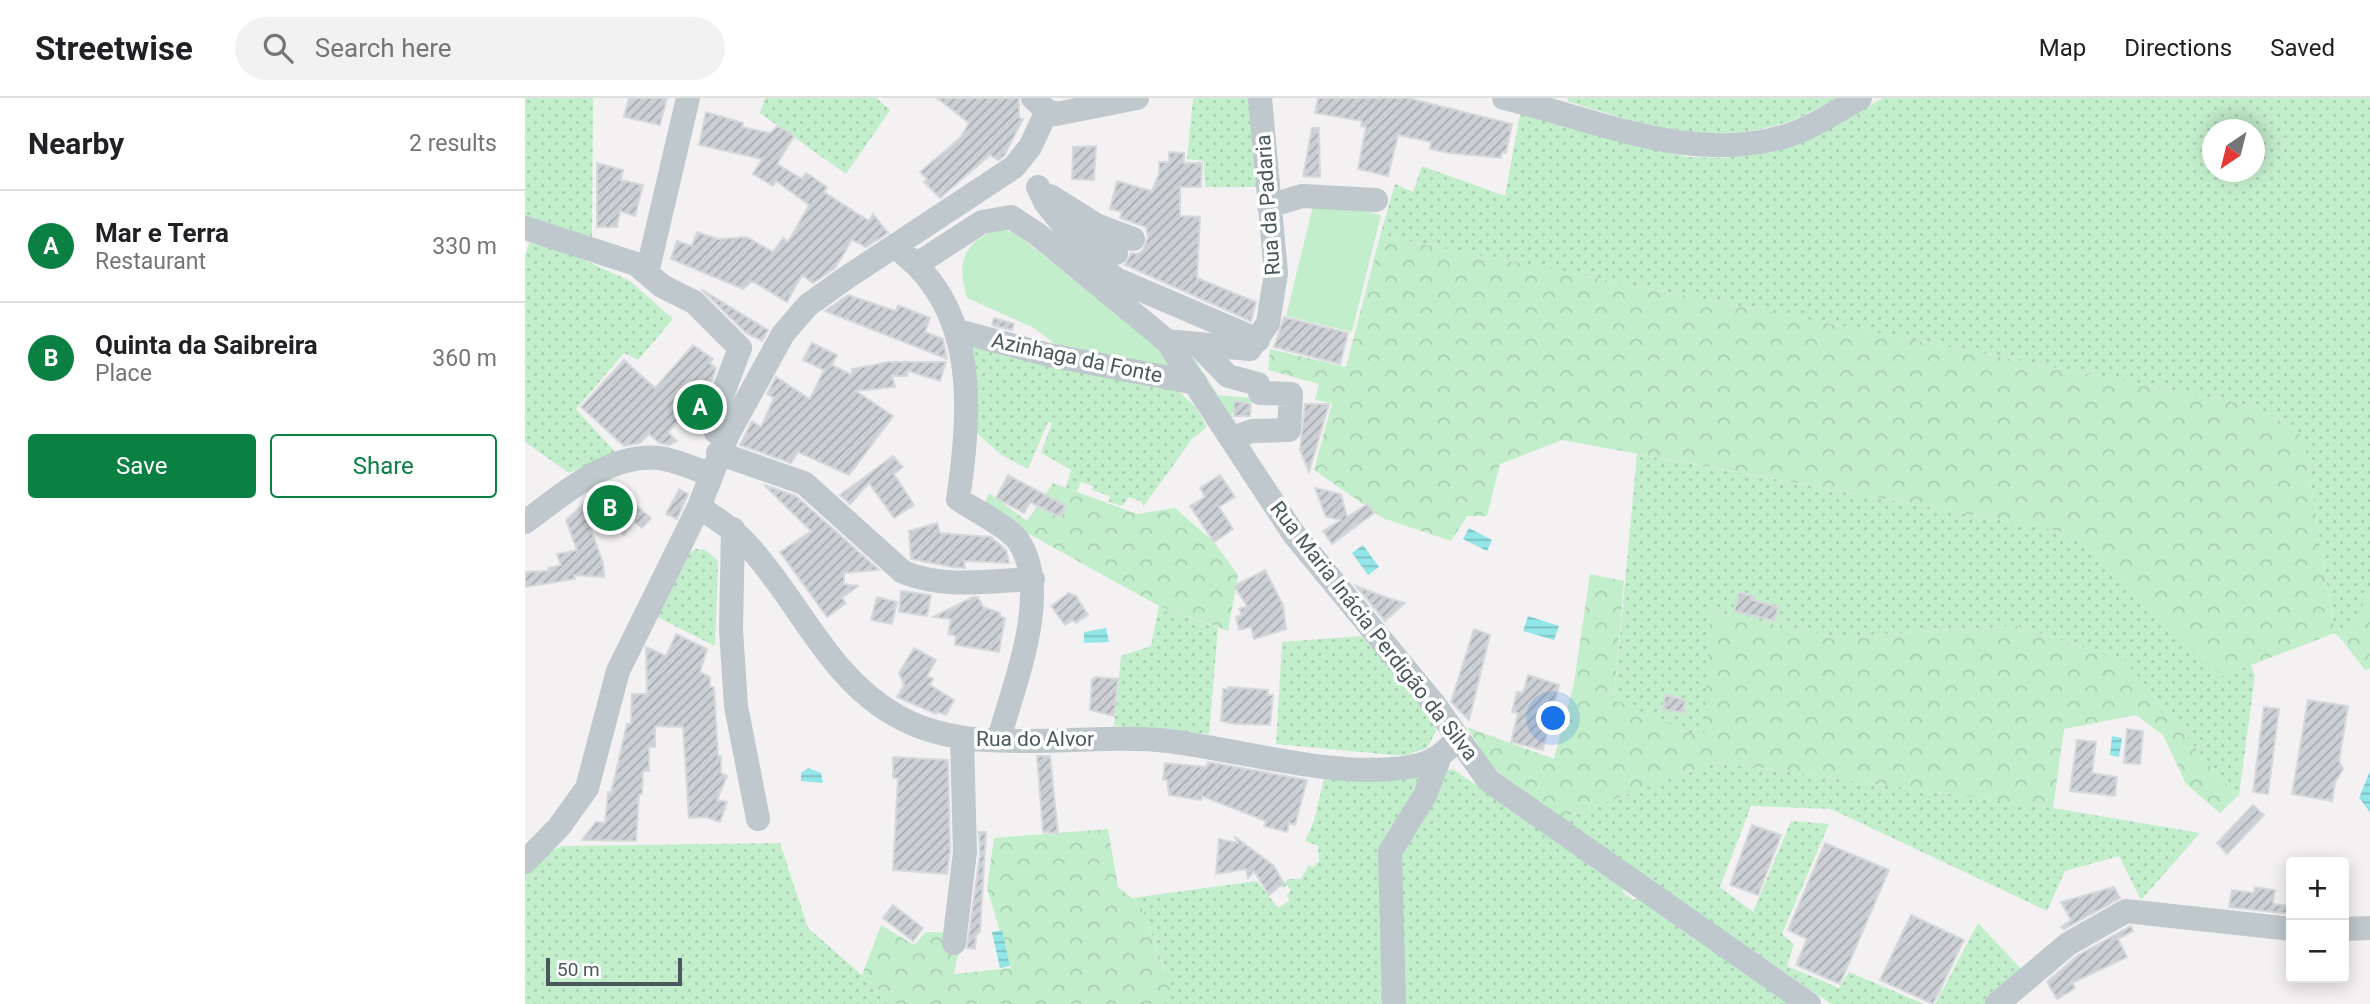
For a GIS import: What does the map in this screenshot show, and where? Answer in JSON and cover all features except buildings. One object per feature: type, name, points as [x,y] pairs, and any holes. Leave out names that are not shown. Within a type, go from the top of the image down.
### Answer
[{"type":"street","points":[[647,273],[688,98]]},
{"type":"street","points":[[525,862],[559,827],[587,788],[618,671],[699,507],[718,455],[782,334],[808,305],[1014,167],[1030,147],[1040,105],[1056,114],[1137,98]]},
{"type":"street","name":"Rua da Padaria","points":[[1258,340],[1268,323],[1276,273],[1260,98]]},
{"type":"street","points":[[1504,98],[1678,144],[1709,146],[1737,146],[1787,136],[1809,128],[1860,98]]},
{"type":"street","points":[[1014,167],[1067,209],[1096,225],[1124,246],[1095,247],[1069,232]]},
{"type":"street","points":[[1038,187],[1045,202],[1090,259],[1116,279],[1258,340],[1250,349],[1167,341]]},
{"type":"street","points":[[1269,206],[1302,196],[1375,200]]},
{"type":"street","name":"Rua Maria Inácia Perdigão da Silva","points":[[917,264],[982,222],[1011,217],[1037,234],[1167,341],[1293,533],[1434,704],[1488,780],[1809,1004]]},
{"type":"street","points":[[525,228],[636,264],[662,286],[694,302],[740,348],[712,422],[716,432],[718,455]]},
{"type":"street","points":[[894,246],[917,264],[946,307],[958,331],[968,435],[958,499],[1018,539],[1033,579],[1033,610],[999,739]]},
{"type":"street","name":"Azinhaga da Fonte","points":[[958,331],[1049,355],[1196,383]]},
{"type":"street","points":[[1197,344],[1228,376],[1258,384],[1260,393],[1291,394],[1289,430],[1252,431],[1232,438]]},
{"type":"street","points":[[525,522],[581,482],[625,460],[718,455],[804,483],[903,572],[912,576],[940,582],[1033,579]]},
{"type":"street","name":"Rua do Alvor","points":[[699,507],[733,529],[754,552],[844,674],[876,704],[929,731],[962,738],[1167,741],[1350,769],[1408,767],[1439,759]]},
{"type":"street","points":[[733,529],[731,630],[736,706],[758,819]]},
{"type":"street","points":[[954,943],[965,852],[962,738]]},
{"type":"street","points":[[1394,1004],[1390,852],[1425,795],[1439,759],[1457,739]]},
{"type":"street","points":[[1997,1004],[2068,944],[2126,911],[2286,928]]},
{"type":"street","points":[[2349,929],[2370,928]]},
{"type":"green space","points":[[525,98],[593,98],[592,239],[525,221]]},
{"type":"green space","points":[[765,98],[876,98],[890,110],[846,174],[760,113]]},
{"type":"green space","points":[[1193,98],[1253,98],[1260,187],[1205,187],[1204,161],[1187,159]]},
{"type":"green space","points":[[1568,98],[1836,98],[1803,116],[1770,127],[1737,132],[1703,132],[1670,129],[1636,121],[1567,101]]},
{"type":"green space","points":[[1883,98],[2370,98],[2370,594],[2342,640],[2335,633],[2303,436],[2257,407],[1380,236],[1395,184],[1413,192],[1422,166],[1505,196],[1520,114],[1688,157],[1727,158],[1813,137]]},
{"type":"green space","points":[[1315,198],[1381,215],[1352,332],[1286,316]]},
{"type":"green space","points":[[1000,228],[1018,235],[1161,350],[1177,369],[1055,344],[1034,328],[967,298],[962,274],[965,255],[978,240]]},
{"type":"green space","points":[[532,236],[630,281],[673,319],[638,360],[624,353],[576,409],[616,453],[569,473],[525,442],[525,255]]},
{"type":"green space","points":[[1380,236],[2257,407],[2303,436],[2335,633],[2222,676],[2101,556],[2060,531],[1562,440],[1500,464],[1487,516],[1467,516],[1451,541],[1383,518],[1314,470],[1332,403],[1315,400],[1319,384],[1268,370],[1270,349],[1346,367]]},
{"type":"green space","points":[[968,344],[1170,384],[1195,406],[1207,427],[1192,439],[1143,507],[1142,502],[1129,497],[1122,506],[1109,502],[1110,496],[1092,490],[1093,486],[1081,482],[1077,491],[1066,488],[1071,470],[1041,453],[1052,423],[1048,422],[1028,469],[1000,454],[976,432]]},
{"type":"green space","points":[[1182,346],[1186,346],[1218,395],[1252,398],[1251,403],[1234,401],[1232,417],[1240,429],[1238,432]]},
{"type":"green space","points":[[1637,454],[2060,531],[2101,556],[2222,676],[2251,665],[2255,676],[2239,795],[2220,778],[2125,661],[2017,626],[1833,637],[1710,611],[1705,740],[1614,700]]},
{"type":"green space","points":[[1053,483],[1137,514],[1175,508],[1214,542],[1238,575],[1228,631],[1159,606],[982,508],[989,493],[1027,521]]},
{"type":"green space","points":[[696,549],[706,550],[718,561],[715,646],[657,617],[689,553]]},
{"type":"green space","points":[[1590,574],[1624,581],[1614,700],[1704,739],[1710,611],[1833,637],[2017,626],[2125,661],[2220,778],[2239,795],[2220,813],[2186,784],[2163,735],[2136,715],[2064,729],[2053,808],[1715,762],[1560,819],[1493,768],[1467,727],[1554,759],[1574,683]]},
{"type":"green space","points":[[2370,594],[2370,669],[2365,670],[2342,640]]},
{"type":"green space","points":[[1159,606],[1218,628],[1209,734],[1114,726],[1121,656],[1151,646]]},
{"type":"green space","points":[[1362,636],[1435,720],[1436,731],[1427,748],[1406,755],[1392,755],[1276,744],[1282,642]]},
{"type":"green space","points":[[1715,762],[2053,808],[2200,833],[2141,900],[2119,856],[2065,871],[2047,911],[1831,809],[1751,806],[1720,887],[1753,912],[1791,821],[1829,824],[1782,934],[1794,944],[1787,966],[1839,988],[1849,972],[1924,1004],[1831,1004],[1560,819]]},
{"type":"green space","points":[[1453,769],[1623,887],[1623,893],[1634,900],[1638,898],[1796,1004],[1402,1004],[1397,855],[1447,770]]},
{"type":"green space","points":[[1325,774],[1415,774],[1420,778],[1385,845],[1386,1004],[1153,1004],[1165,970],[1141,905],[1132,898],[1257,881],[1278,908],[1290,900],[1286,895],[1291,891],[1287,885],[1282,888],[1280,886],[1289,879],[1301,879],[1309,865],[1313,867],[1319,861],[1318,846],[1305,841],[1314,821]]},
{"type":"green space","points":[[1108,829],[1118,887],[1141,905],[1171,988],[1153,1004],[895,1004],[862,975],[881,925],[914,945],[926,932],[949,933],[959,948],[954,974],[1011,968],[987,888],[994,838]]},
{"type":"green space","points":[[780,843],[808,928],[895,1004],[525,1004],[525,872],[540,857],[562,846]]},
{"type":"green space","points":[[1978,923],[2024,972],[1988,1004],[1935,1004]]},
{"type":"water","points":[[1469,528],[1492,540],[1487,551],[1463,539]]},
{"type":"water","points":[[1363,545],[1379,567],[1368,575],[1352,553]]},
{"type":"water","points":[[1528,616],[1559,626],[1554,640],[1523,631]]},
{"type":"water","points":[[1106,628],[1109,642],[1084,643],[1084,632]]},
{"type":"water","points":[[2112,736],[2122,738],[2119,757],[2110,755]]},
{"type":"water","points":[[808,768],[821,773],[823,783],[801,781],[801,773]]},
{"type":"water","points":[[2370,771],[2370,812],[2359,798]]},
{"type":"water","points":[[1002,930],[1010,966],[1000,968],[992,932]]},
{"type":"place","name":"Mar e Terra","points":[[700,407]]},
{"type":"place","name":"Quinta da Saibreira","points":[[610,508]]}]
